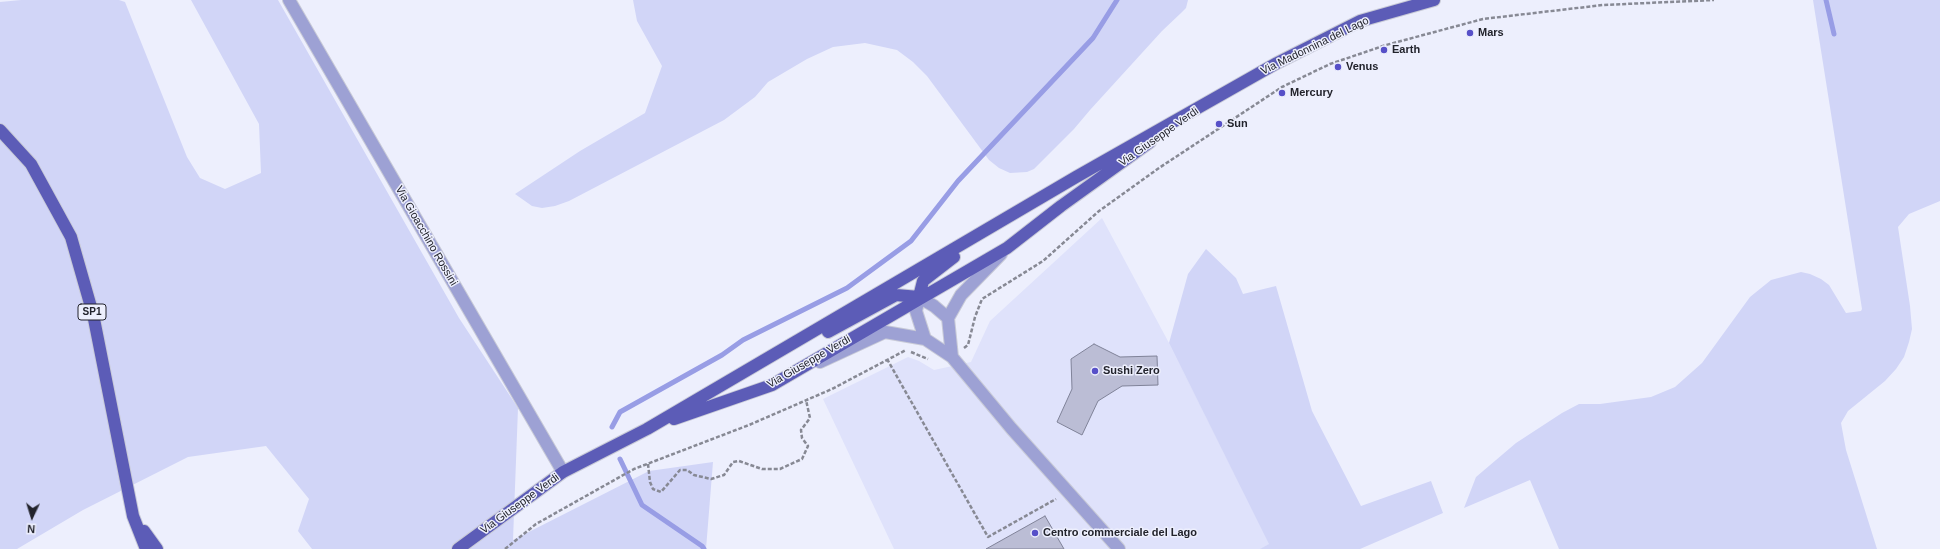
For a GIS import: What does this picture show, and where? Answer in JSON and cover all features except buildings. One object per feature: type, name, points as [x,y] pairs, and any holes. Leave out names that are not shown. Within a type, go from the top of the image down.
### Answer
[{"type":"main road","name":"Via Madonnina del Lago","points":[[1202,106],[1277,63],[1360,21],[1434,0]]},
{"type":"main road","name":"Via Giuseppe Verdi","points":[[647,429],[772,385],[919,297],[1007,248],[1061,206],[1202,106]]},
{"type":"main road","name":"Via Giuseppe Verdi","points":[[458,549],[563,472],[647,429],[1076,177],[1202,106]]},
{"type":"main road","name":"SP1","points":[[0,130],[31,164],[71,238],[93,314],[133,516],[146,549]]},
{"type":"main road","name":"Via Giuseppe Verdi","points":[[919,297],[923,281],[998,223]]},
{"type":"main road","name":"Via Giuseppe Verdi","points":[[802,338],[831,331],[896,295],[919,297]]},
{"type":"main road","points":[[133,516],[157,549]]},
{"type":"street","name":"Via Gioacchino Rossini","points":[[289,0],[563,472]]},
{"type":"street","points":[[952,357],[948,318],[961,295],[1007,248]]},
{"type":"street","points":[[925,339],[916,311],[919,297],[934,306],[948,318]]},
{"type":"street","points":[[772,385],[885,332],[925,339],[952,357],[1011,428],[1119,549]]},
{"type":"path","points":[[952,357],[968,345],[975,317],[982,299],[1043,261],[1099,211],[1173,159],[1282,88],[1330,64],[1386,45],[1483,19],[1603,5],[1714,0]]},
{"type":"path","points":[[505,549],[536,524],[634,469],[749,425],[832,389],[887,359],[907,350],[931,360]]},
{"type":"path","points":[[887,359],[988,537],[1058,497],[1070,510],[1079,503]]},
{"type":"path","points":[[648,464],[650,482],[653,489],[661,492],[680,470],[687,470],[694,475],[711,479],[724,475],[733,462],[739,461],[762,469],[780,469],[802,459],[808,446],[802,438],[801,430],[810,418],[806,400]]},
{"type":"shaded area","points":[[21,0],[119,0],[125,2],[187,157],[200,178],[225,189],[261,173],[259,124],[191,0],[278,0],[459,318],[518,408],[513,540],[649,471],[713,462],[706,549],[312,549],[298,531],[309,499],[266,446],[188,457],[83,510],[17,549],[0,549],[0,2]]},
{"type":"shaded area","points":[[633,0],[1188,0],[1186,8],[1162,31],[1074,129],[1034,169],[1027,172],[1010,173],[999,168],[989,160],[927,76],[913,62],[897,50],[865,43],[833,47],[807,59],[768,82],[755,97],[724,120],[569,201],[555,206],[542,208],[532,206],[515,194],[580,151],[645,113],[662,66],[637,21]]},
{"type":"shaded area","points":[[1813,0],[1940,0],[1940,201],[1909,214],[1898,227],[1910,306],[1912,329],[1909,342],[1904,357],[1896,369],[1885,381],[1848,411],[1841,423],[1846,450],[1877,549],[1559,549],[1530,480],[1464,508],[1476,477],[1516,443],[1562,413],[1579,404],[1600,404],[1651,397],[1675,387],[1702,363],[1750,297],[1771,280],[1801,272],[1810,274],[1829,285],[1846,313],[1861,311],[1862,309]]},
{"type":"shaded area","points":[[1102,218],[1169,343],[1270,544],[1261,549],[894,549],[823,399],[908,357],[919,361],[934,370],[971,362],[990,321]]},
{"type":"shaded area","points":[[1206,249],[1236,278],[1243,294],[1276,286],[1312,411],[1361,506],[1431,481],[1443,513],[1360,549],[1260,549],[1269,544],[1169,343],[1188,274]]},
{"type":"waterway","points":[[612,427],[620,412],[722,355],[743,340],[847,288],[911,241],[958,181],[1093,38],[1117,0]]},
{"type":"waterway","points":[[1826,0],[1834,34]]},
{"type":"waterway","points":[[620,459],[642,505],[702,546],[704,549]]},
{"type":"place","name":"Mars","points":[[1470,33]]},
{"type":"place","name":"Earth","points":[[1384,50]]},
{"type":"place","name":"Venus","points":[[1338,67]]},
{"type":"place","name":"Mercury","points":[[1282,93]]},
{"type":"place","name":"Sun","points":[[1219,124]]},
{"type":"place","name":"Sushi Zero","points":[[1095,371]]},
{"type":"place","name":"Centro commerciale del Lago","points":[[1035,533]]}]
